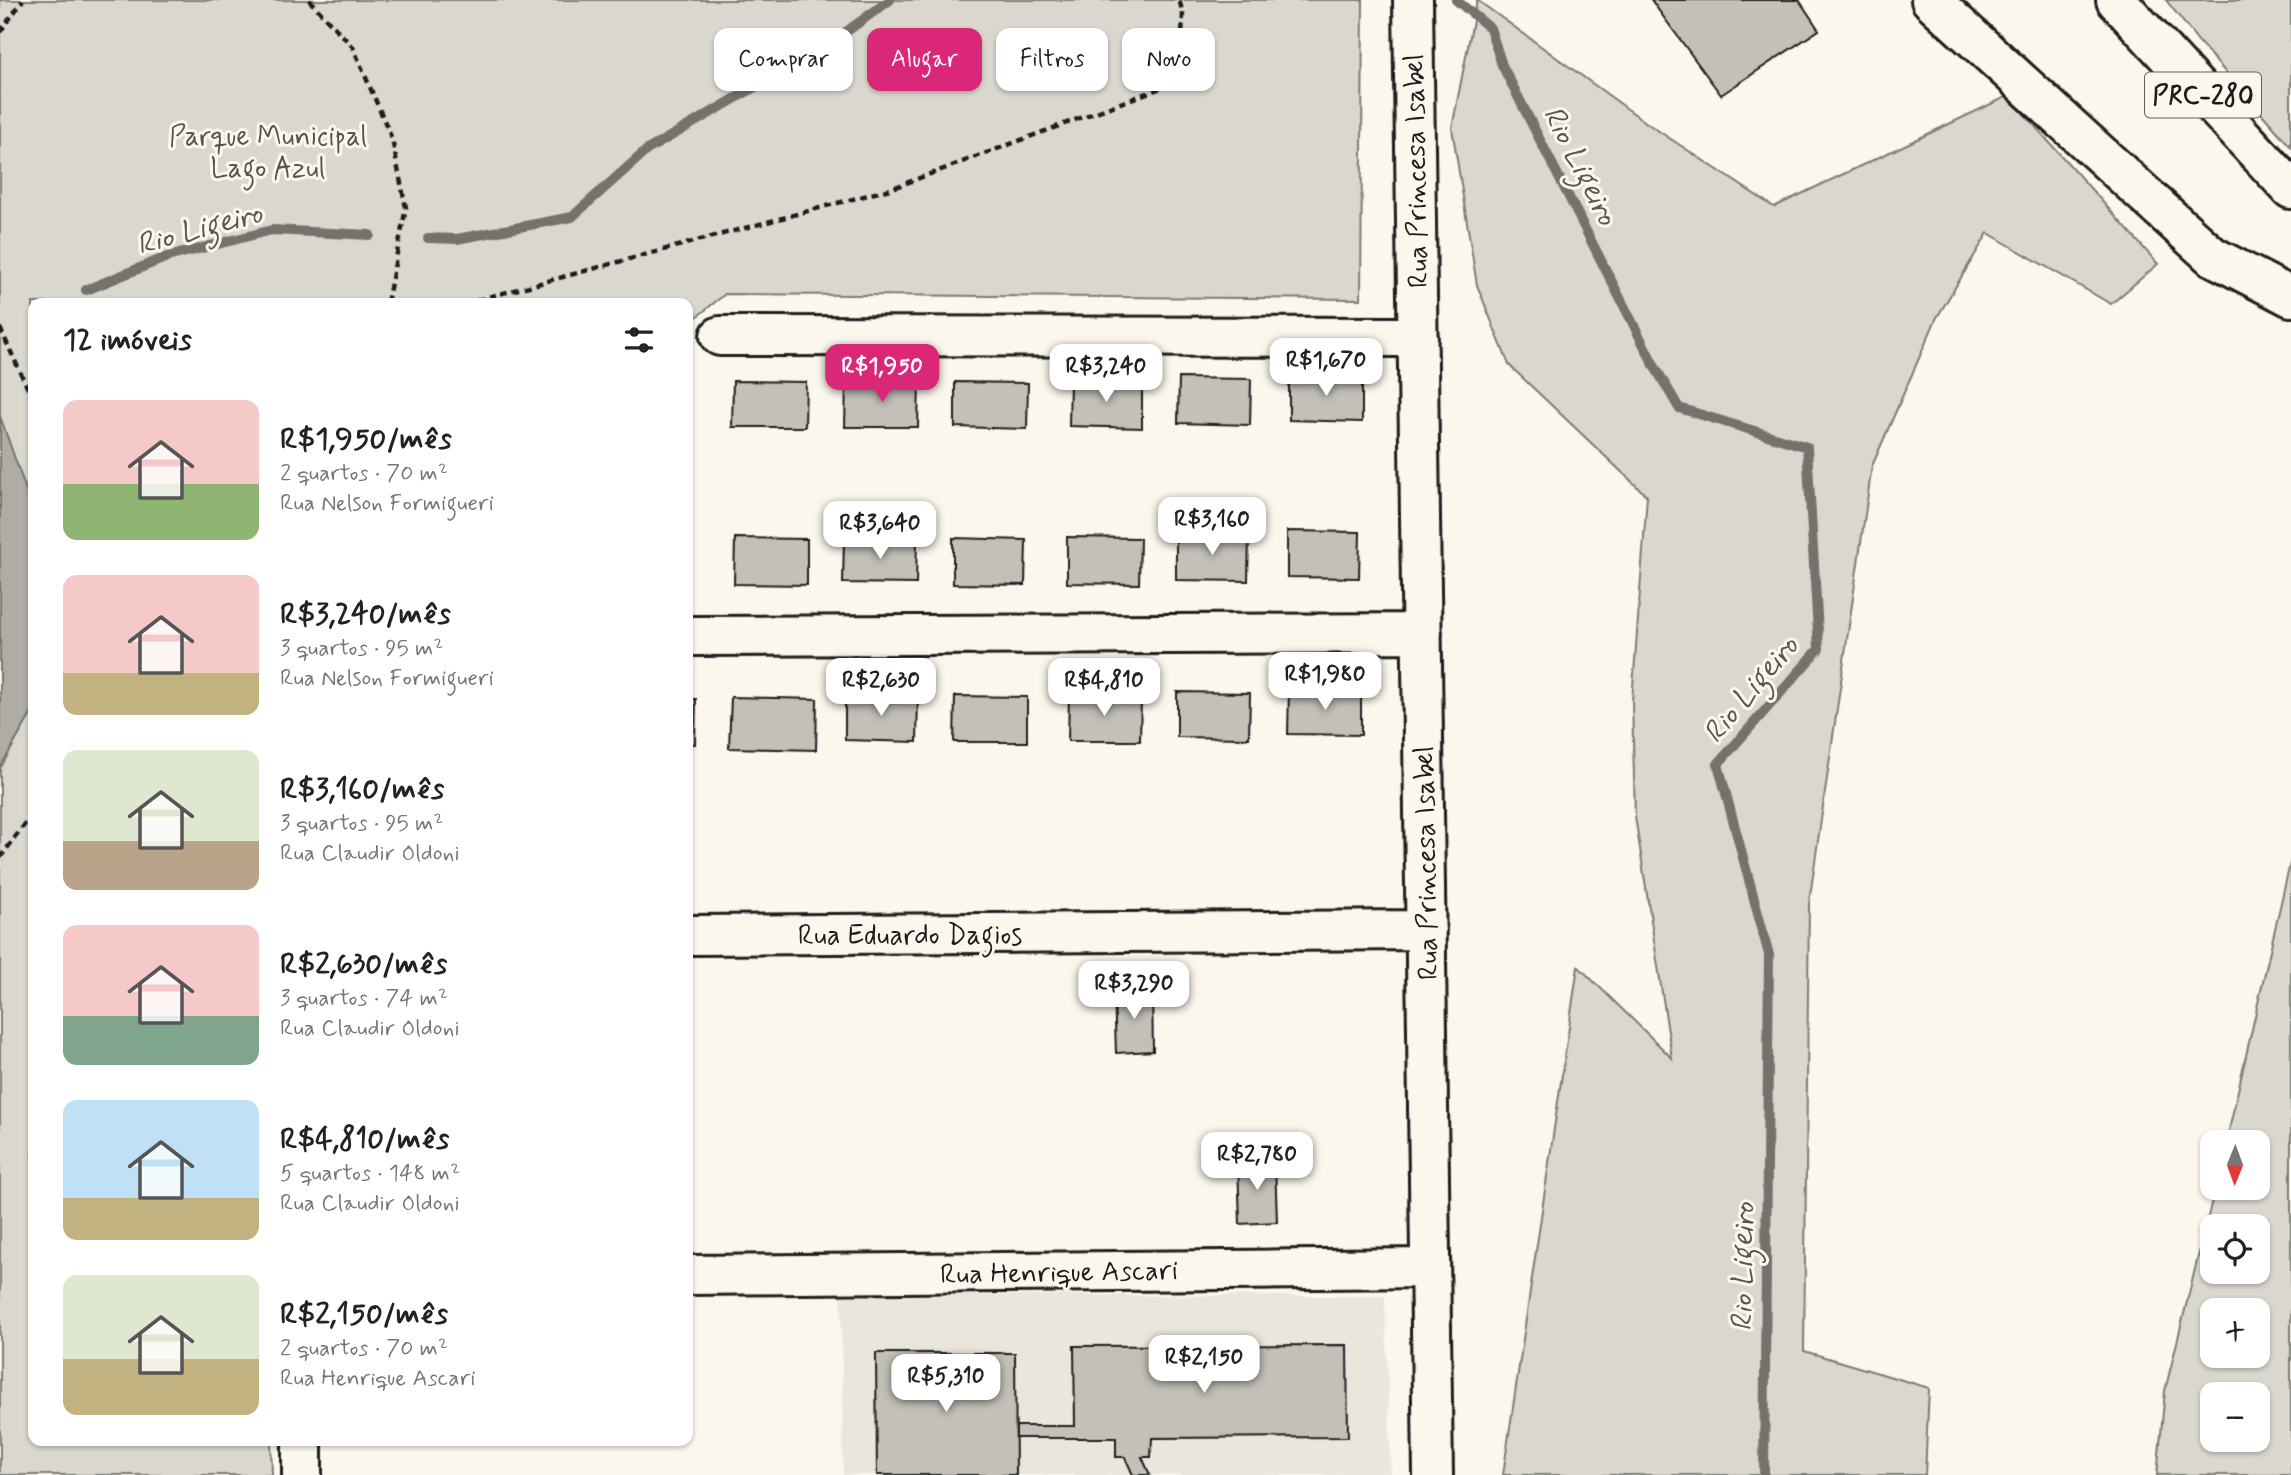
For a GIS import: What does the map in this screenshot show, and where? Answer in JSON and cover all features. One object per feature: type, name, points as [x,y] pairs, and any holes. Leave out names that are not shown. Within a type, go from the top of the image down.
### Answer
[{"type":"street","name":"Rua Princesa Isabel","points":[[1413,0],[1433,1475]]},
{"type":"street","points":[[1931,0],[2212,256],[2291,297]]},
{"type":"street","name":"PRC-280","points":[[2116,0],[2291,189]]},
{"type":"street","points":[[720,336],[1418,337]]},
{"type":"street","points":[[693,636],[1422,633]]},
{"type":"street","name":"Rua Eduardo Dagios","points":[[693,935],[1426,930]]},
{"type":"street","name":"Rua Henrique Ascari","points":[[693,1275],[1430,1268]]},
{"type":"street","points":[[302,1446],[302,1475]]},
{"type":"path","points":[[0,32],[23,0]]},
{"type":"path","points":[[309,0],[353,47],[392,139],[406,208],[388,298]]},
{"type":"path","points":[[485,298],[890,189],[1166,86],[1181,63],[1183,13],[1179,0]]},
{"type":"path","points":[[0,328],[28,389]]},
{"type":"path","points":[[0,858],[28,820]]},
{"type":"shaded area","points":[[0,416],[28,496],[28,720],[0,768]]},
{"type":"shaded area","points":[[841,1295],[1385,1296],[1391,1475],[843,1475]]},
{"type":"green space","name":"Parque Municipal Lago Azul","points":[[0,0],[1363,0],[1361,299],[725,294],[693,320],[693,298],[28,298],[28,1446],[271,1446],[272,1475],[0,1475]]},
{"type":"green space","points":[[1477,0],[1651,126],[1774,207],[2008,96],[2158,264],[2111,304],[1988,233],[1936,319],[1872,466],[1809,903],[1804,1351],[1929,1388],[1925,1475],[1503,1475],[1578,966],[1672,1058],[1635,816],[1632,701],[1647,496],[1509,365],[1477,285],[1452,128]]},
{"type":"green space","points":[[2166,0],[2291,0],[2291,147],[2199,42]]},
{"type":"green space","points":[[2291,859],[2291,1475],[2157,1475],[2165,1391],[2200,1249],[2200,1284],[2270,1284],[2270,1214],[2209,1214],[2212,1200],[2270,1200],[2270,1130],[2229,1130]]},
{"type":"building","points":[[1651,0],[1799,0],[1819,30],[1721,95]]},
{"type":"building","points":[[1289,375],[1362,376],[1362,422],[1289,420]]},
{"type":"building","points":[[1179,378],[1251,379],[1250,425],[1178,423]]},
{"type":"building","points":[[733,381],[806,382],[805,427],[732,427]]},
{"type":"building","points":[[846,381],[919,382],[918,427],[845,427]]},
{"type":"building","points":[[1070,381],[1142,382],[1142,428],[1069,426]]},
{"type":"building","points":[[955,382],[1028,383],[1027,429],[955,427]]},
{"type":"building","points":[[1287,531],[1360,532],[1359,578],[1287,577]]},
{"type":"building","points":[[1176,534],[1249,535],[1248,581],[1176,580]]},
{"type":"building","points":[[1067,537],[1140,538],[1139,584],[1067,583]]},
{"type":"building","points":[[735,538],[807,539],[807,585],[734,584]]},
{"type":"building","points":[[844,538],[917,538],[916,584],[843,583]]},
{"type":"building","points":[[953,538],[1026,540],[1025,585],[953,584]]},
{"type":"building","points":[[1289,688],[1361,690],[1361,735],[1288,734]]},
{"type":"building","points":[[1177,692],[1250,693],[1249,738],[1177,737]]},
{"type":"building","points":[[845,695],[918,696],[917,742],[845,740]]},
{"type":"building","points":[[1069,695],[1141,696],[1140,741],[1068,741]]},
{"type":"building","points":[[955,696],[1027,697],[1027,742],[954,742]]},
{"type":"building","points":[[731,697],[817,699],[816,750],[729,748]]},
{"type":"building","points":[[693,699],[696,699],[693,744]]},
{"type":"building","points":[[1152,990],[1153,1051],[1116,1053],[1114,991]]},
{"type":"building","points":[[1275,1161],[1277,1222],[1240,1224],[1238,1162]]},
{"type":"building","points":[[1347,1345],[1348,1437],[1152,1438],[1151,1457],[1142,1457],[1150,1475],[1133,1475],[1125,1457],[1116,1457],[1116,1438],[1016,1438],[1016,1426],[1075,1426],[1074,1346]]},
{"type":"building","points":[[876,1353],[1015,1353],[1016,1475],[877,1475]]},
{"type":"waterway","name":"Rio Ligeiro","points":[[428,238],[457,239],[572,217],[647,150],[832,42],[890,0]]},
{"type":"waterway","name":"Rio Ligeiro","points":[[1456,0],[1490,28],[1502,65],[1655,367],[1679,408],[1807,447],[1819,649],[1718,764],[1769,955],[1764,1475]]},
{"type":"waterway","name":"Rio Ligeiro","points":[[86,290],[167,257],[272,230],[370,235]]}]
